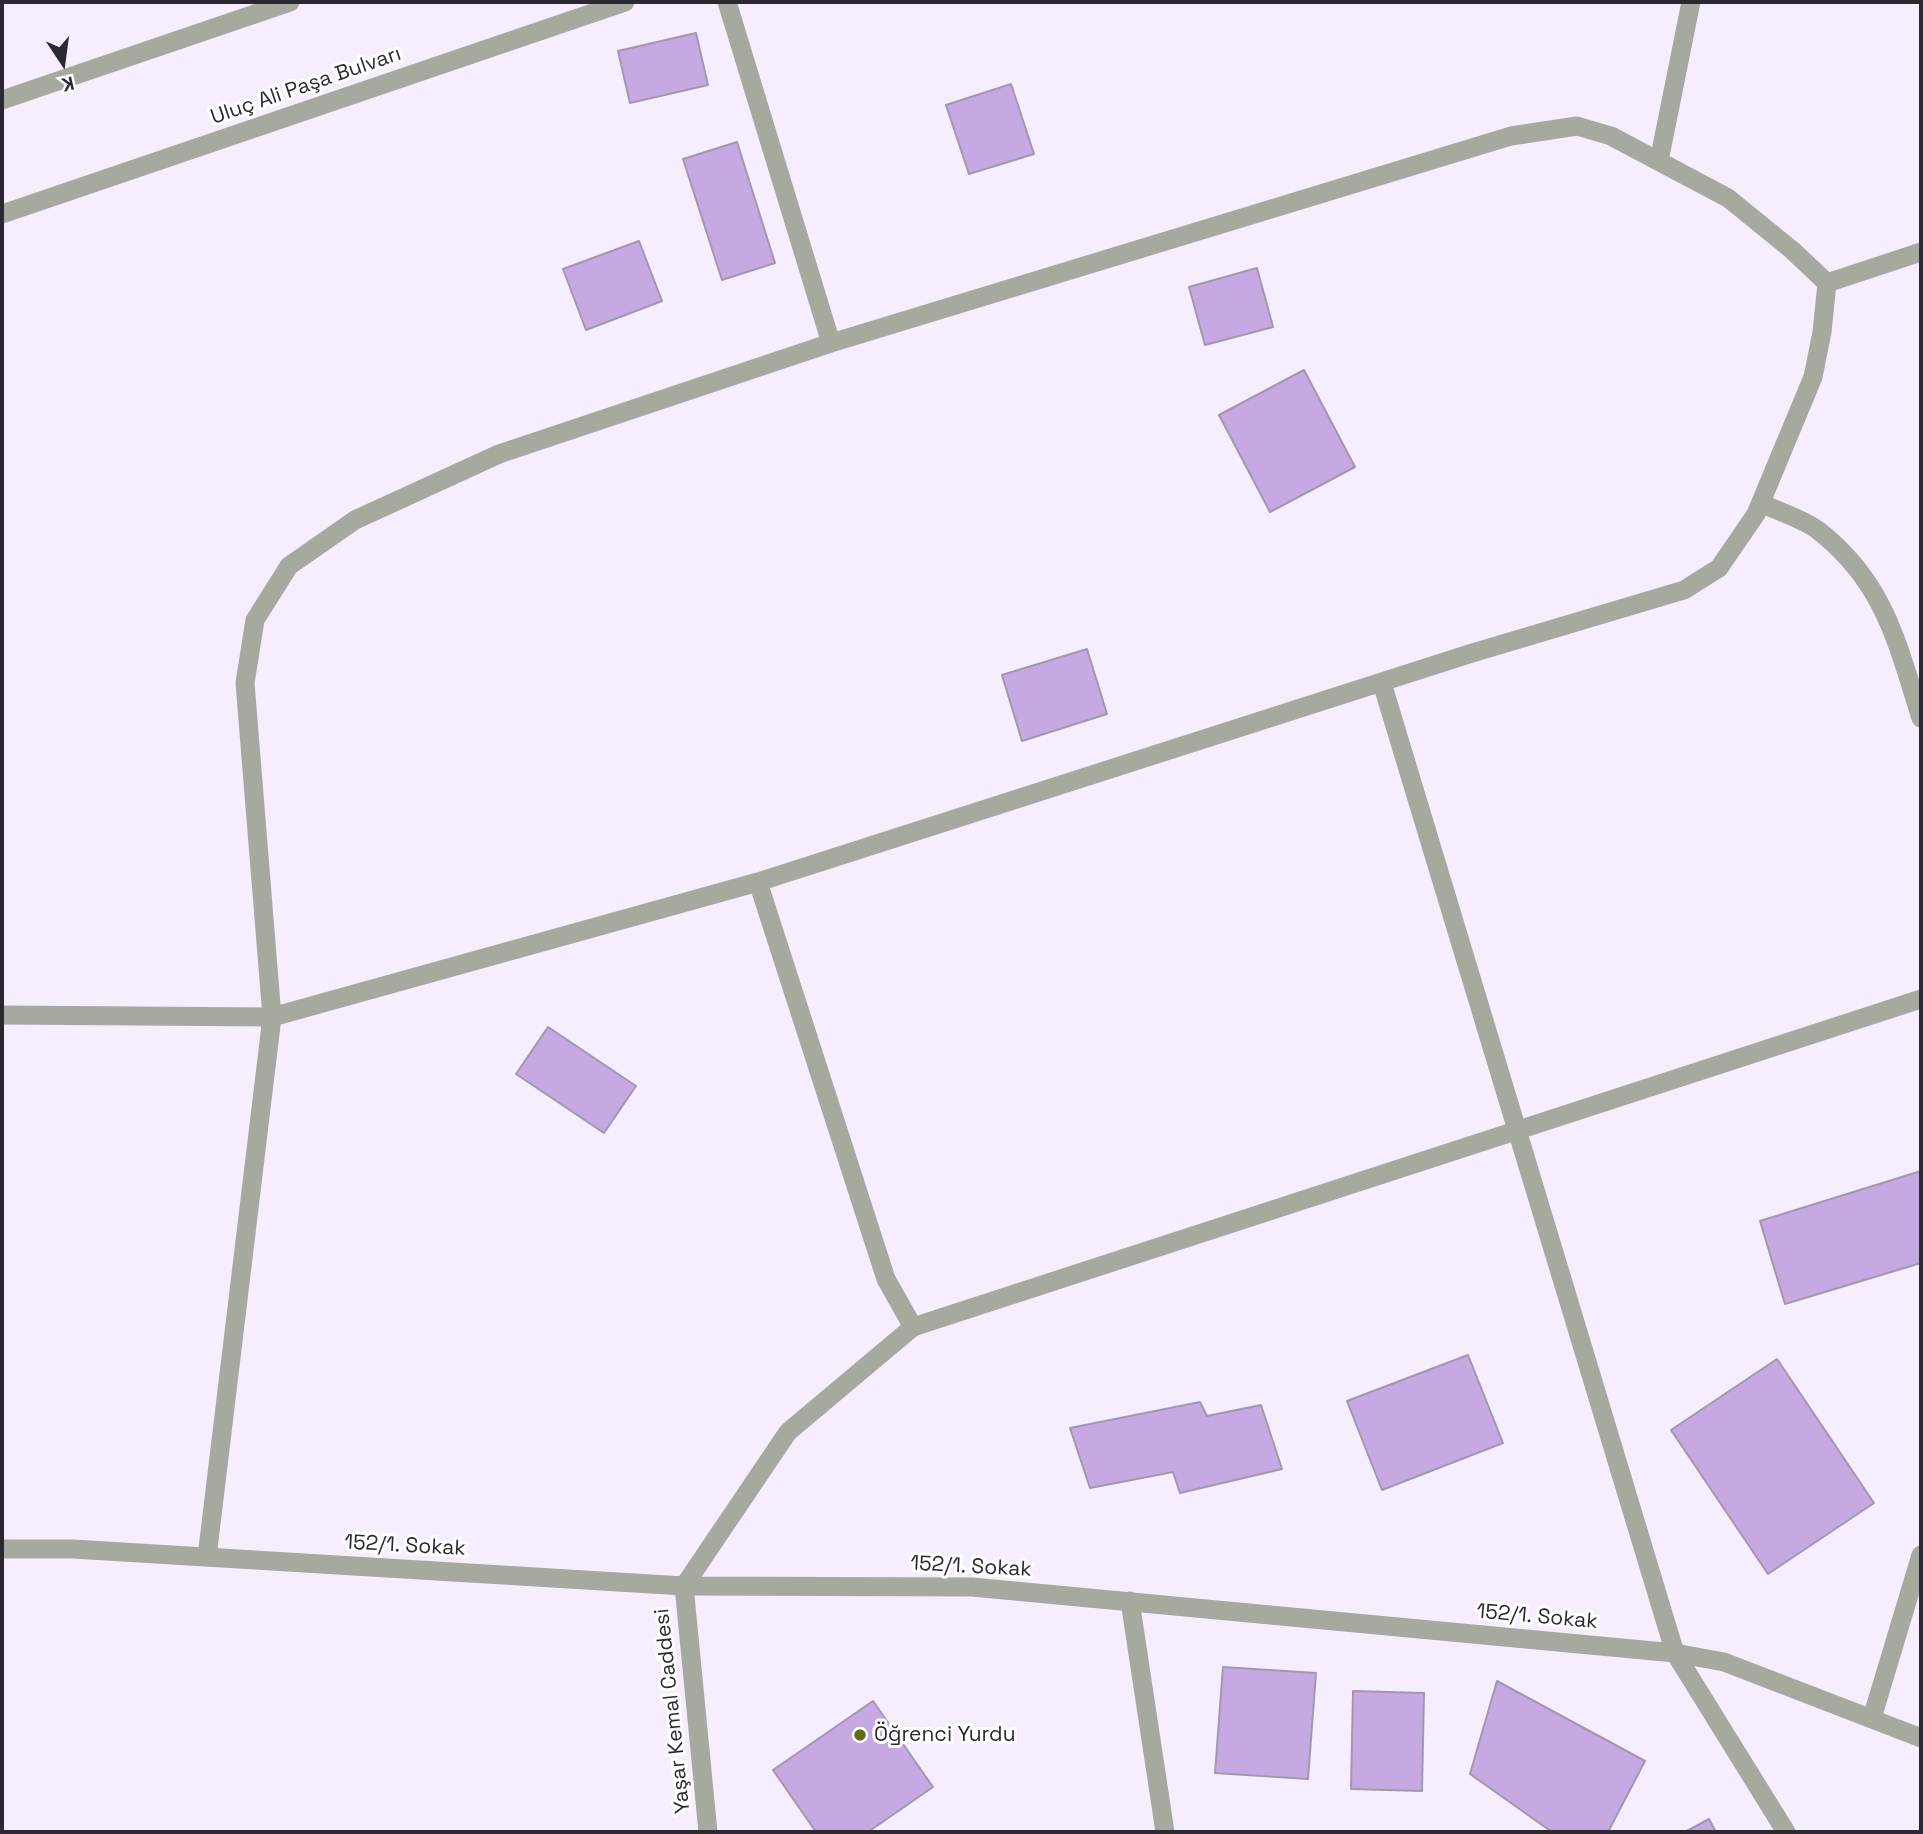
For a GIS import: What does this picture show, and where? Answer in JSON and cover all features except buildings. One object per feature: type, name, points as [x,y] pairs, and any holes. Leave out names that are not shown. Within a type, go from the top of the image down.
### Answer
[{"type":"street","points":[[2,100],[290,2]]},
{"type":"street","name":"Uluç Ali Paşa Bulvarı","points":[[2,214],[625,2]]},
{"type":"street","points":[[727,2],[831,343]]},
{"type":"street","points":[[1659,161],[1691,2]]},
{"type":"street","points":[[206,1557],[272,1017],[245,683],[256,620],[289,566],[355,520],[499,454],[831,343],[1511,136],[1577,127],[1611,136],[1728,198],[1792,250],[1826,283]]},
{"type":"street","points":[[1826,283],[1921,253]]},
{"type":"street","points":[[2,1015],[272,1017],[758,882],[1382,683],[1684,590],[1719,568],[1761,503],[1813,377],[1822,332],[1826,283]]},
{"type":"street","points":[[1761,503],[1818,530],[1867,578],[1888,616],[1921,718]]},
{"type":"street","points":[[1382,683],[1675,1653],[1786,1832]]},
{"type":"street","points":[[758,882],[886,1279],[914,1327]]},
{"type":"street","points":[[684,1586],[788,1432],[914,1327],[1921,999]]},
{"type":"street","name":"152/1. Sokak","points":[[2,1549],[73,1549],[684,1586],[972,1587],[1675,1653],[1724,1662],[1921,1738]]},
{"type":"street","points":[[1872,1718],[1921,1555]]},
{"type":"street","name":"Yaşar Kemal Caddesi","points":[[684,1586],[708,1832]]},
{"type":"street","points":[[1130,1601],[1165,1832]]},
{"type":"place","name":"Öğrenci Yurdu","points":[[860,1735]]}]
